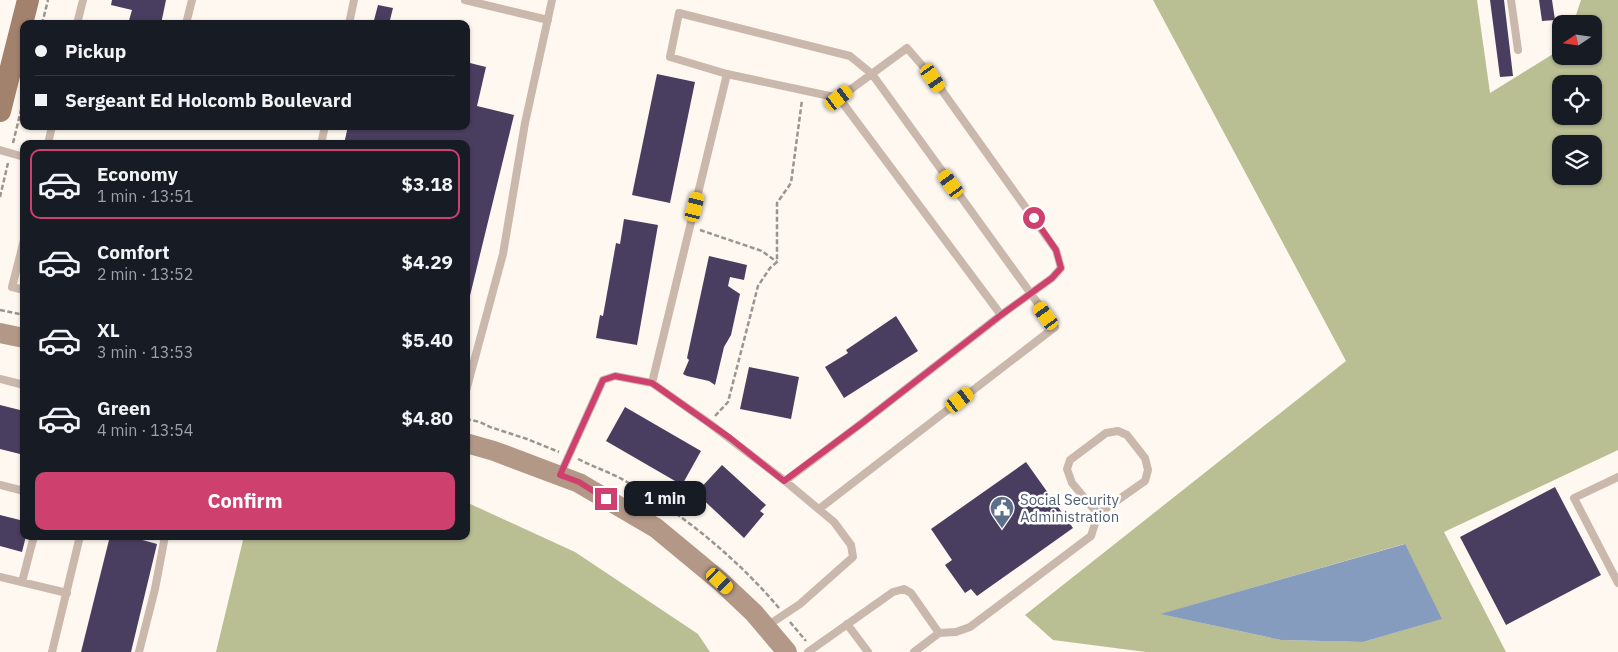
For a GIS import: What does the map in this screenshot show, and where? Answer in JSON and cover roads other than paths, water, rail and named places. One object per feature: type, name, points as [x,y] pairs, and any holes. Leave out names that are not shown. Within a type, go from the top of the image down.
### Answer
[{"type":"main road","points":[[23,20],[28,0]]},
{"type":"main road","points":[[0,111],[20,32]]},
{"type":"street","points":[[0,333],[20,337]]},
{"type":"street","points":[[470,444],[579,482],[656,528],[685,550],[754,613],[787,652]]},
{"type":"lane","points":[[79,20],[83,0]]},
{"type":"lane","points":[[187,20],[192,0]]},
{"type":"lane","points":[[350,20],[354,0]]},
{"type":"lane","points":[[465,0],[548,20]]},
{"type":"lane","points":[[470,376],[502,254],[526,123],[552,0]]},
{"type":"lane","points":[[1511,0],[1518,50]]},
{"type":"lane","points":[[819,508],[1055,327],[872,74],[850,56],[679,13],[670,57],[727,74],[839,98],[1001,315]]},
{"type":"lane","points":[[784,481],[1052,278],[1061,268],[1056,250],[939,86],[907,48],[839,98]]},
{"type":"lane","points":[[652,383],[727,74]]},
{"type":"lane","points":[[0,150],[20,156]]},
{"type":"lane","points":[[20,256],[12,287],[20,289]]},
{"type":"lane","points":[[560,475],[603,380],[615,376],[652,383],[709,423],[819,508],[834,522],[851,546],[853,557],[800,604],[766,627]]},
{"type":"lane","points":[[0,379],[20,384]]},
{"type":"lane","points":[[914,652],[940,632],[956,632],[970,627],[1091,536],[1098,514],[1145,481],[1148,470],[1145,458],[1127,435],[1118,431],[1106,433],[1070,460],[1067,469],[1072,483],[1098,514]]},
{"type":"lane","points":[[1618,477],[1574,498],[1618,583]]},
{"type":"lane","points":[[0,485],[20,490]]},
{"type":"lane","points":[[22,582],[33,540]]},
{"type":"lane","points":[[52,652],[79,540]]},
{"type":"lane","points":[[139,652],[165,540]]},
{"type":"lane","points":[[0,577],[67,593]]},
{"type":"lane","points":[[808,652],[893,592],[904,589],[911,593],[940,632]]},
{"type":"lane","points":[[847,624],[868,652]]},
{"type":"water","points":[[1405,544],[1442,619],[1363,642],[1281,640],[1160,614]]},
{"type":"place","name":"Social Security Administration","points":[[1002,529]]}]
